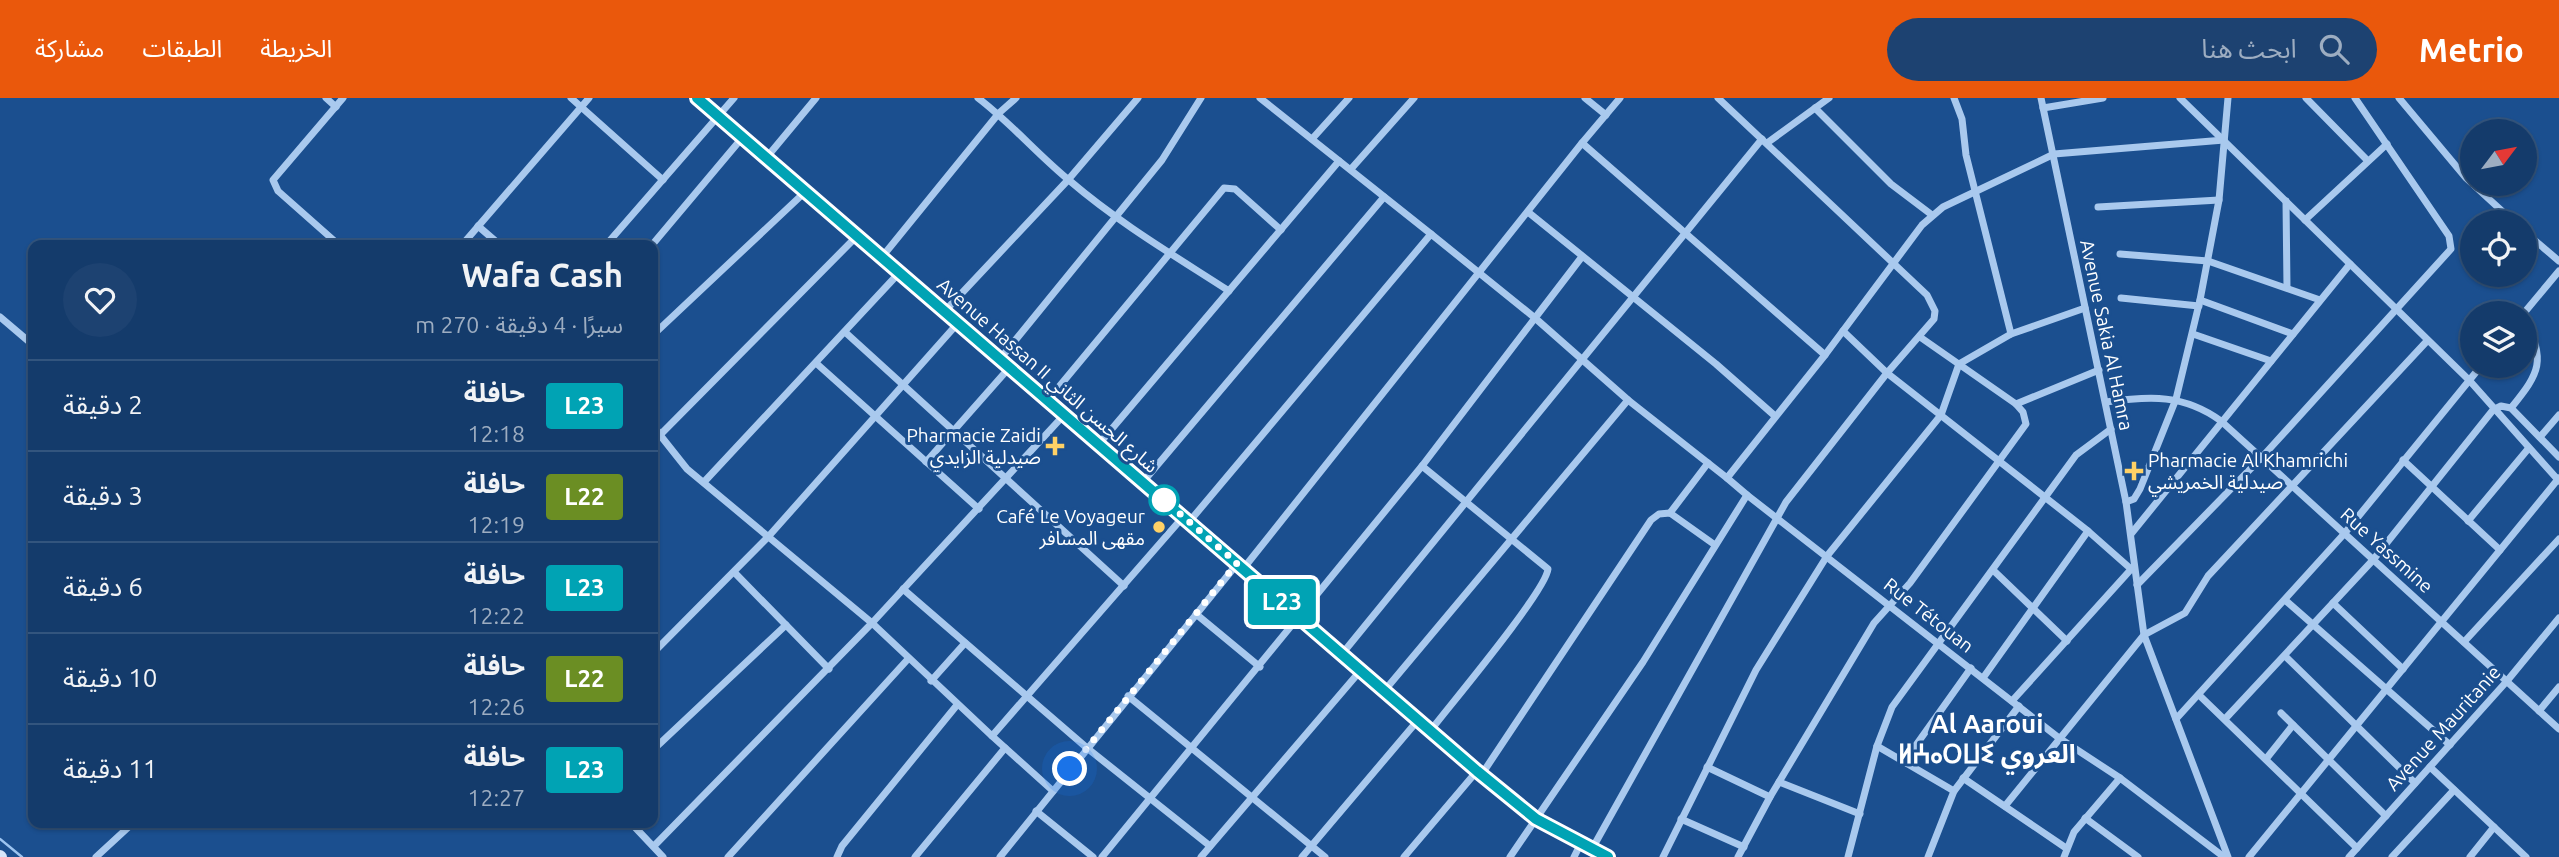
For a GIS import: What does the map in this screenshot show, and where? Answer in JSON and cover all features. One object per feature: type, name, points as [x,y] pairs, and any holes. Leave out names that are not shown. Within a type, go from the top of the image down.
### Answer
[{"type":"main road","name":"Avenue Hassan II شارع الحسن الثاني","points":[[697,98],[1536,819],[1582,851],[1608,857]]},
{"type":"street","points":[[326,98],[336,107]]},
{"type":"street","points":[[333,240],[278,191],[273,180],[343,98]]},
{"type":"street","points":[[571,98],[663,180]]},
{"type":"street","points":[[466,240],[589,98]]},
{"type":"street","points":[[610,240],[734,98]]},
{"type":"street","points":[[767,158],[816,98]]},
{"type":"street","points":[[978,98],[999,113],[1068,180],[1116,217],[1229,291]]},
{"type":"street","points":[[882,257],[999,113],[1016,98]]},
{"type":"street","points":[[945,311],[1068,180],[1138,98]]},
{"type":"street","points":[[926,462],[955,430],[1162,160],[1201,98]]},
{"type":"street","name":"Rue Tétouan","points":[[1260,98],[1535,318],[1628,400],[1777,520],[1938,641],[2059,738],[2120,778]]},
{"type":"street","points":[[1312,139],[1349,98]]},
{"type":"street","points":[[1351,169],[1414,98]]},
{"type":"street","points":[[1585,98],[1605,115]]},
{"type":"street","points":[[1000,857],[1128,696],[1240,566],[1480,275],[1620,98]]},
{"type":"street","points":[[1582,851],[1805,476],[1934,319],[1932,302],[1895,264],[1717,98]]},
{"type":"street","points":[[1342,654],[1632,298],[1764,141],[1829,98]]},
{"type":"street","points":[[1954,98],[1962,119],[1975,190],[2011,334]]},
{"type":"street","name":"Avenue Sakia Al Hamra","points":[[2041,98],[2126,502],[2144,635],[2226,857]]},
{"type":"street","points":[[2043,108],[2103,98]]},
{"type":"street","points":[[2180,98],[2469,380],[2528,449],[2558,479],[2249,857]]},
{"type":"street","points":[[2126,502],[2134,499],[2140,489],[2176,399],[2193,334],[2219,200],[2228,98]]},
{"type":"street","points":[[2306,98],[2367,160]]},
{"type":"street","points":[[2137,585],[2263,456],[2451,249],[2452,243],[2355,98]]},
{"type":"street","points":[[2399,98],[2466,178],[2501,210]]},
{"type":"street","points":[[1815,108],[1891,184],[1932,215]]},
{"type":"street","points":[[656,240],[743,137]]},
{"type":"street","points":[[1727,478],[1932,215],[1975,190],[2054,154],[2224,140]]},
{"type":"street","points":[[1582,144],[1825,355]]},
{"type":"street","points":[[2305,220],[2386,144]]},
{"type":"street","points":[[1099,444],[1339,161]]},
{"type":"street","points":[[1048,400],[1218,194],[1229,186],[1281,230]]},
{"type":"street","points":[[658,330],[805,191]]},
{"type":"street","points":[[1143,482],[1384,197]]},
{"type":"street","points":[[2098,207],[2219,200]]},
{"type":"street","points":[[2286,201],[2287,287]]},
{"type":"street","points":[[1528,212],[1581,258],[1716,364],[1775,416]]},
{"type":"street","points":[[478,226],[494,240]]},
{"type":"street","points":[[992,736],[1186,519],[1431,234]]},
{"type":"street","points":[[660,435],[857,236]]},
{"type":"street","points":[[2537,242],[2559,261]]},
{"type":"street","points":[[2120,254],[2208,261],[2320,300]]},
{"type":"street","points":[[1102,857],[1422,466],[1581,258]]},
{"type":"street","points":[[2131,534],[2350,264]]},
{"type":"street","points":[[2536,301],[2559,271]]},
{"type":"street","points":[[704,482],[899,272]]},
{"type":"street","points":[[2121,298],[2200,303],[2293,334]]},
{"type":"street","points":[[1663,857],[1756,670],[1827,556],[1941,415],[1959,364],[2011,334],[2085,308]]},
{"type":"street","points":[[0,317],[28,341]]},
{"type":"street","points":[[658,648],[768,537],[877,418],[958,323]]},
{"type":"street","points":[[1843,331],[1887,373],[2133,567],[2016,703],[1954,791],[1928,857]]},
{"type":"street","points":[[845,332],[1125,586]]},
{"type":"street","points":[[2193,334],[2270,361]]},
{"type":"street","points":[[1738,857],[1770,797],[1874,622],[1891,606],[2026,424],[2023,412],[2016,404],[1920,337]]},
{"type":"street","points":[[2005,806],[2144,635],[2185,613],[2208,576],[2294,487],[2427,341]]},
{"type":"street","points":[[2537,347],[2537,369]]},
{"type":"street","points":[[816,363],[979,509]]},
{"type":"street","points":[[2016,404],[2099,370]]},
{"type":"street","points":[[2511,408],[2533,378]]},
{"type":"street","points":[[2176,719],[2344,534],[2469,380]]},
{"type":"street","name":"Rue Yassmine","points":[[2106,402],[2176,399],[2201,407],[2221,421],[2263,456],[2344,534],[2559,729]]},
{"type":"street","points":[[1385,690],[1628,400]]},
{"type":"street","points":[[2225,719],[2373,560],[2493,410],[2501,406],[2511,408],[2559,457]]},
{"type":"street","points":[[654,846],[873,623],[1064,415]]},
{"type":"street","points":[[2540,437],[2559,415]]},
{"type":"street","points":[[1848,857],[1877,746],[1892,707],[1938,641],[2085,446],[2111,429]]},
{"type":"street","points":[[658,432],[677,460],[873,623],[931,681],[1053,791]]},
{"type":"street","points":[[2468,521],[2528,449]]},
{"type":"street","points":[[2403,460],[2500,550]]},
{"type":"street","points":[[1670,513],[1709,463]]},
{"type":"street","points":[[1422,466],[1545,563],[1547,576],[1431,730]]},
{"type":"street","points":[[1510,857],[1643,662],[1746,495]]},
{"type":"street","points":[[1404,857],[1480,772],[1651,520],[1659,514],[1670,513],[1715,545]]},
{"type":"street","points":[[1983,678],[2088,531]]},
{"type":"street","points":[[2464,642],[2559,539]]},
{"type":"street","points":[[1993,570],[2067,641]]},
{"type":"street","points":[[734,572],[828,669]]},
{"type":"street","points":[[903,589],[1087,748],[1210,846]]},
{"type":"street","points":[[2285,600],[2450,745]]},
{"type":"street","points":[[2333,604],[2403,669]]},
{"type":"street","points":[[1196,614],[1260,667]]},
{"type":"street","name":"Avenue Mauritanie","points":[[2349,857],[2507,681],[2559,618]]},
{"type":"street","points":[[658,745],[786,625]]},
{"type":"street","points":[[931,681],[965,643]]},
{"type":"street","points":[[2285,656],[2415,783]]},
{"type":"street","points":[[728,857],[908,659]]},
{"type":"street","points":[[1904,762],[1971,668]]},
{"type":"street","points":[[1201,857],[1361,670]]},
{"type":"street","points":[[2539,710],[2559,687]]},
{"type":"street","points":[[2199,695],[2357,848]]},
{"type":"street","points":[[1128,696],[1325,857]]},
{"type":"street","points":[[837,857],[842,846],[957,705]]},
{"type":"street","points":[[2281,713],[2386,816]]},
{"type":"street","points":[[1302,857],[1419,719]]},
{"type":"street","points":[[2266,759],[2293,725]]},
{"type":"street","points":[[1877,746],[1954,791]]},
{"type":"street","points":[[915,857],[1005,748]]},
{"type":"street","points":[[1707,767],[1770,797]]},
{"type":"street","points":[[2430,767],[2526,857]]},
{"type":"street","points":[[1963,778],[2066,848]]},
{"type":"street","points":[[2064,857],[2066,848],[2085,818],[2120,778],[2226,857]]},
{"type":"street","points":[[1779,782],[1860,814]]},
{"type":"street","points":[[2392,857],[2454,790]]},
{"type":"street","points":[[1036,811],[1093,857]]},
{"type":"street","points":[[2085,818],[2138,857]]},
{"type":"street","points":[[1681,819],[1744,847]]},
{"type":"street","points":[[2470,857],[2494,827]]},
{"type":"street","points":[[96,857],[127,828]]},
{"type":"street","points":[[636,828],[663,857]]},
{"type":"waterway","points":[[0,839],[22,857]]},
{"type":"bus line","name":"L23","points":[[697,98],[1477,771],[1536,819],[1574,842],[1608,857]]},
{"type":"place","name":"Pharmacie Zaidi صيدلية الزايدي","points":[[1055,446]]},
{"type":"place","name":"Pharmacie Al Khamrichi صيدلية الخمريشي","points":[[2134,471]]},
{"type":"place","name":"Café Le Voyageur مقهى المسافر","points":[[1159,527]]},
{"type":"district","name":"Al Aaroui ⵍⵄⴰⵔⵡⵉ العروي","points":[[1987,738]]},
{"type":"route","points":[[1070,769],[1237,563],[1164,500]]}]
